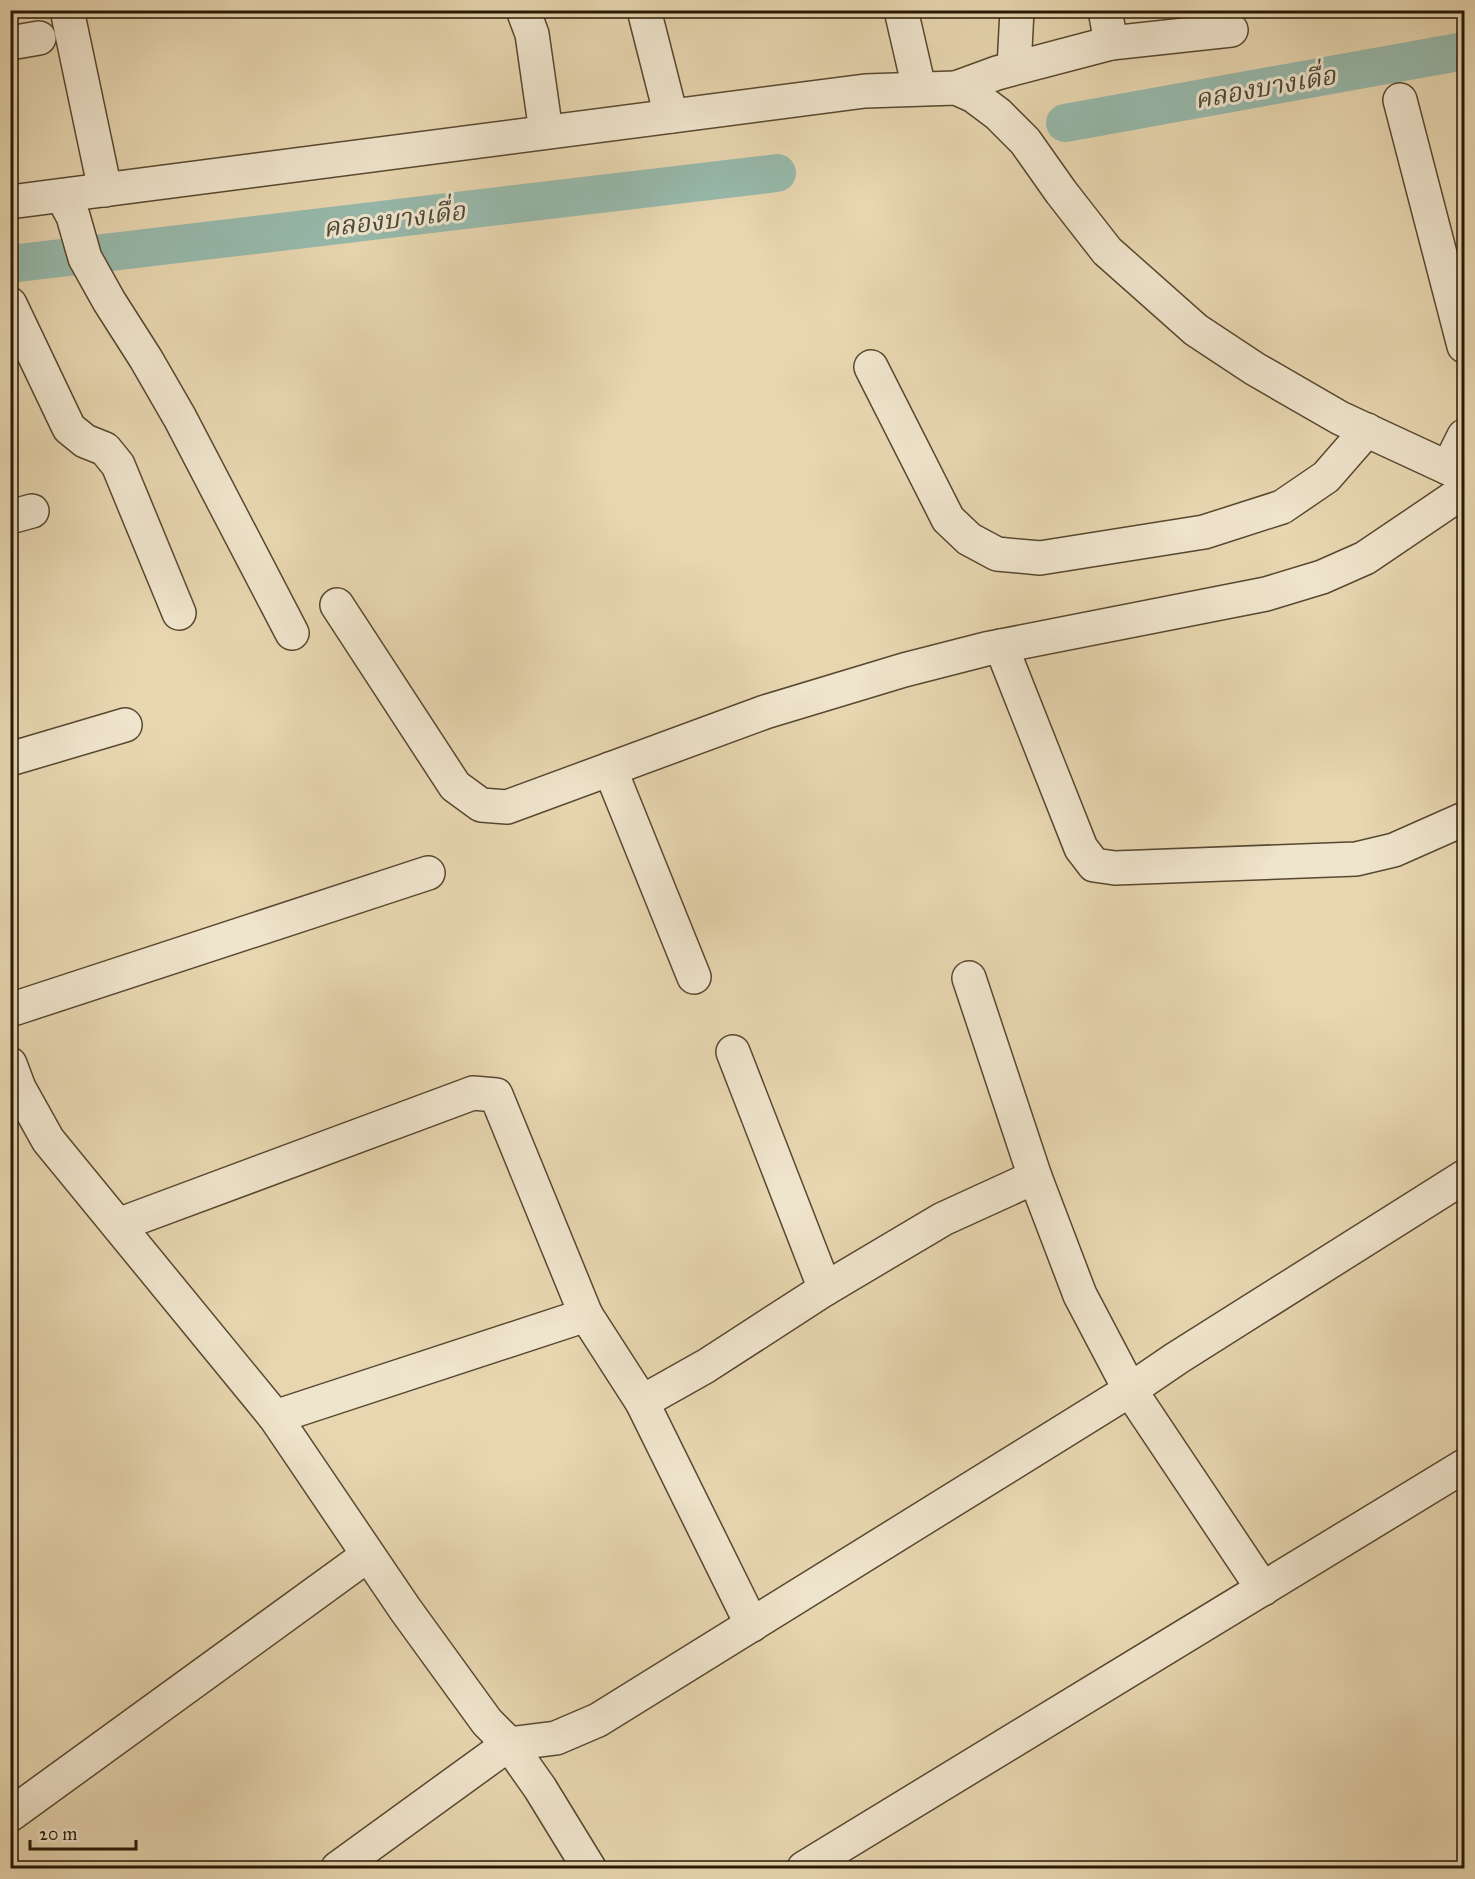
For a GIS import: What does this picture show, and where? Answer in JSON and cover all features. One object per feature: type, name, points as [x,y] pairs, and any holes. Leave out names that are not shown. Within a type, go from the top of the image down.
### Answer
[{"type":"street","points":[[67,10],[105,190]]},
{"type":"street","points":[[524,10],[532,34],[546,132]]},
{"type":"street","points":[[644,10],[671,116]]},
{"type":"street","points":[[901,10],[919,88]]},
{"type":"street","points":[[1014,68],[1017,10]]},
{"type":"street","points":[[1105,10],[1111,43]]},
{"type":"street","points":[[10,202],[68,206],[105,190],[865,91],[956,88],[1014,68],[1111,43],[1231,30]]},
{"type":"street","points":[[956,88],[974,96],[998,114],[1025,141],[1060,192],[1107,251],[1196,330],[1255,369],[1340,418],[1459,477]]},
{"type":"street","points":[[1400,100],[1464,346]]},
{"type":"street","points":[[68,206],[86,258],[109,301],[180,418],[292,633]]},
{"type":"street","points":[[10,304],[69,428],[85,441],[105,449],[118,465],[179,613]]},
{"type":"street","points":[[871,367],[948,519],[969,539],[997,554],[1040,558],[1193,534],[1282,507],[1326,477],[1367,430]]},
{"type":"street","points":[[338,605],[455,786],[481,805],[507,807],[765,712],[904,669],[1001,646],[1266,594],[1322,577],[1365,558],[1459,477],[1464,436]]},
{"type":"street","points":[[1001,646],[1081,848],[1094,865],[1116,868],[1356,859],[1394,850],[1464,819]]},
{"type":"street","points":[[10,759],[125,724]]},
{"type":"street","points":[[610,769],[694,977]]},
{"type":"street","points":[[10,1010],[428,873]]},
{"type":"street","points":[[969,978],[1035,1177],[1080,1295],[1130,1390],[1263,1589]]},
{"type":"street","points":[[733,1052],[825,1289]]},
{"type":"street","points":[[10,1064],[19,1088],[48,1140],[275,1417],[368,1555],[487,1722],[509,1744],[540,1788],[589,1869]]},
{"type":"street","points":[[118,1225],[472,1093],[496,1095],[586,1315],[642,1402],[752,1624]]},
{"type":"street","points":[[642,1402],[706,1366],[825,1289],[942,1219],[1035,1177]]},
{"type":"street","points":[[338,1869],[509,1744],[556,1738],[598,1720],[1130,1390],[1464,1177]]},
{"type":"street","points":[[275,1417],[586,1315]]},
{"type":"street","points":[[804,1869],[1464,1466]]},
{"type":"street","points":[[10,1815],[368,1555]]},
{"type":"waterway","name":"คลองบางเดื่อ","points":[[1065,123],[1464,51]]},
{"type":"waterway","name":"คลองบางเดื่อ","points":[[10,264],[777,173]]}]
